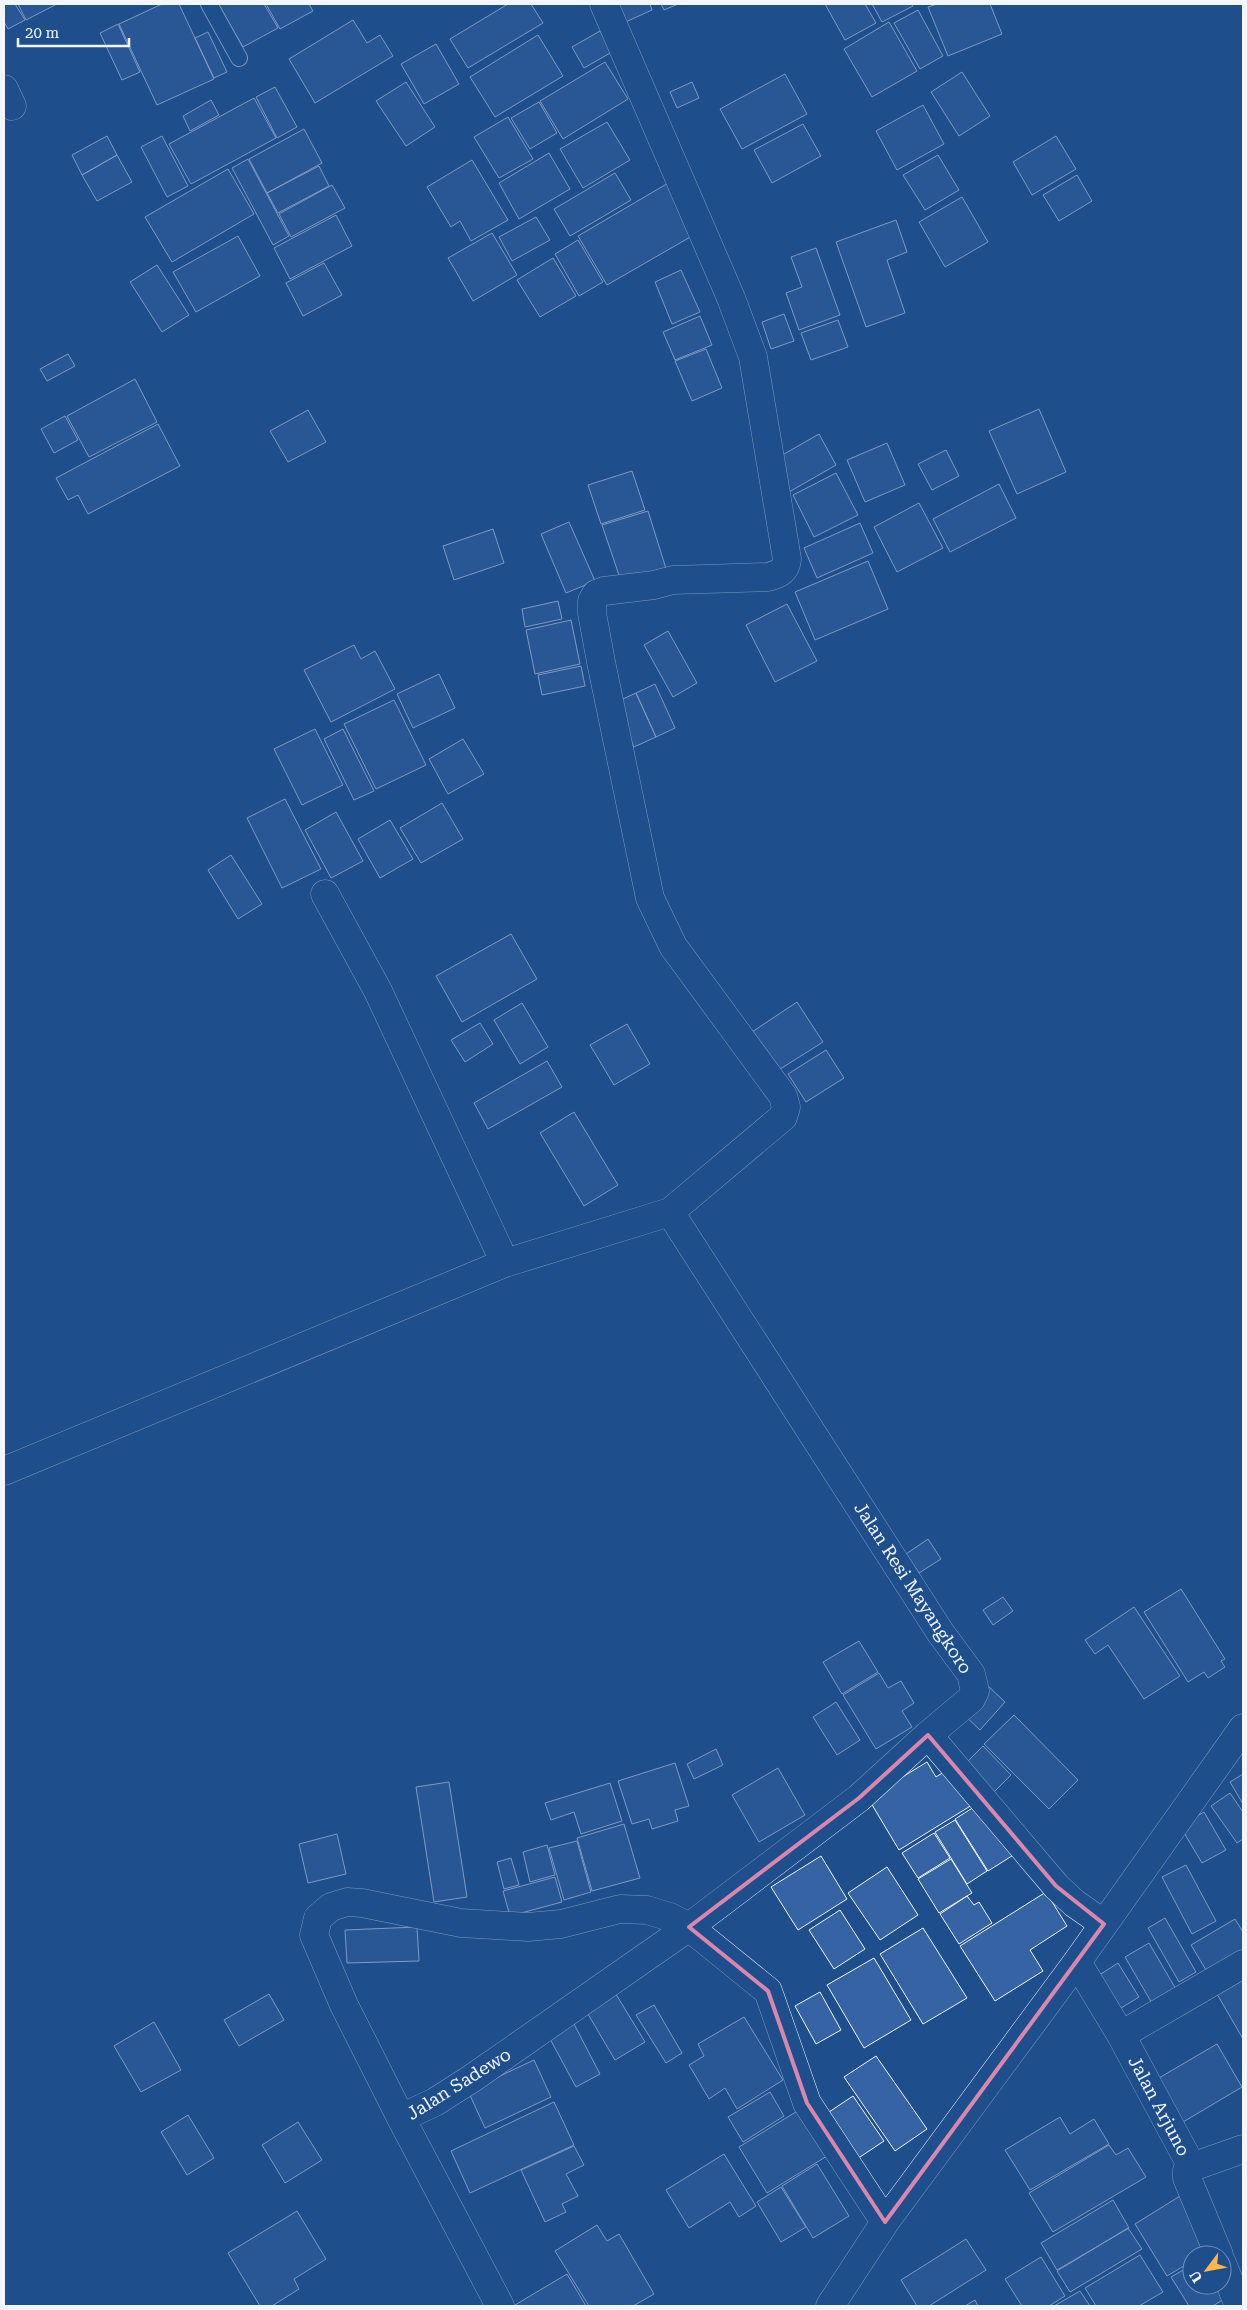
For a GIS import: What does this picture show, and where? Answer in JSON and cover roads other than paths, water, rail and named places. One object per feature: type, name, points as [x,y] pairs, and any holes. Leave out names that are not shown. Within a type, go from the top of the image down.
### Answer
[{"type":"street","points":[[4,1471],[506,1263],[670,1212],[783,1117],[786,1107],[783,1096],[672,946],[650,898],[600,662],[592,601],[596,594],[604,591],[654,585],[673,580],[768,577],[782,572],[786,566],[787,559],[754,356],[731,298],[604,4]]},
{"type":"street","points":[[325,894],[378,991],[506,1263]]},
{"type":"street","name":"Jalan Resi Mayangkoro","points":[[670,1212],[976,1685],[976,1691],[971,1699],[928,1734]]},
{"type":"street","points":[[830,2306],[885,2222],[1077,1962],[1243,1728]]},
{"type":"street","points":[[928,1734],[1056,1886],[1074,1903],[1104,1924]]},
{"type":"street","name":"Jalan Sadewo","points":[[500,2306],[401,2118],[435,2102],[471,2079],[689,1927],[859,1798],[928,1734]]},
{"type":"street","points":[[401,2118],[344,2005],[314,1935],[318,1918],[331,1907],[347,1902],[362,1903],[461,1923],[528,1927],[561,1924],[620,1909],[647,1910],[670,1917],[689,1927],[768,1991],[807,2103],[885,2222]]},
{"type":"street","name":"Jalan Arjuno","points":[[1077,1962],[1121,2035],[1192,2167],[1187,2171],[1187,2178],[1215,2245]]},
{"type":"street","points":[[1121,2035],[1243,1964]]},
{"type":"street","points":[[1192,2167],[1243,2149]]},
{"type":"street","points":[[1232,2288],[1239,2306]]},
{"type":"lane","points":[[209,4],[239,58]]}]
